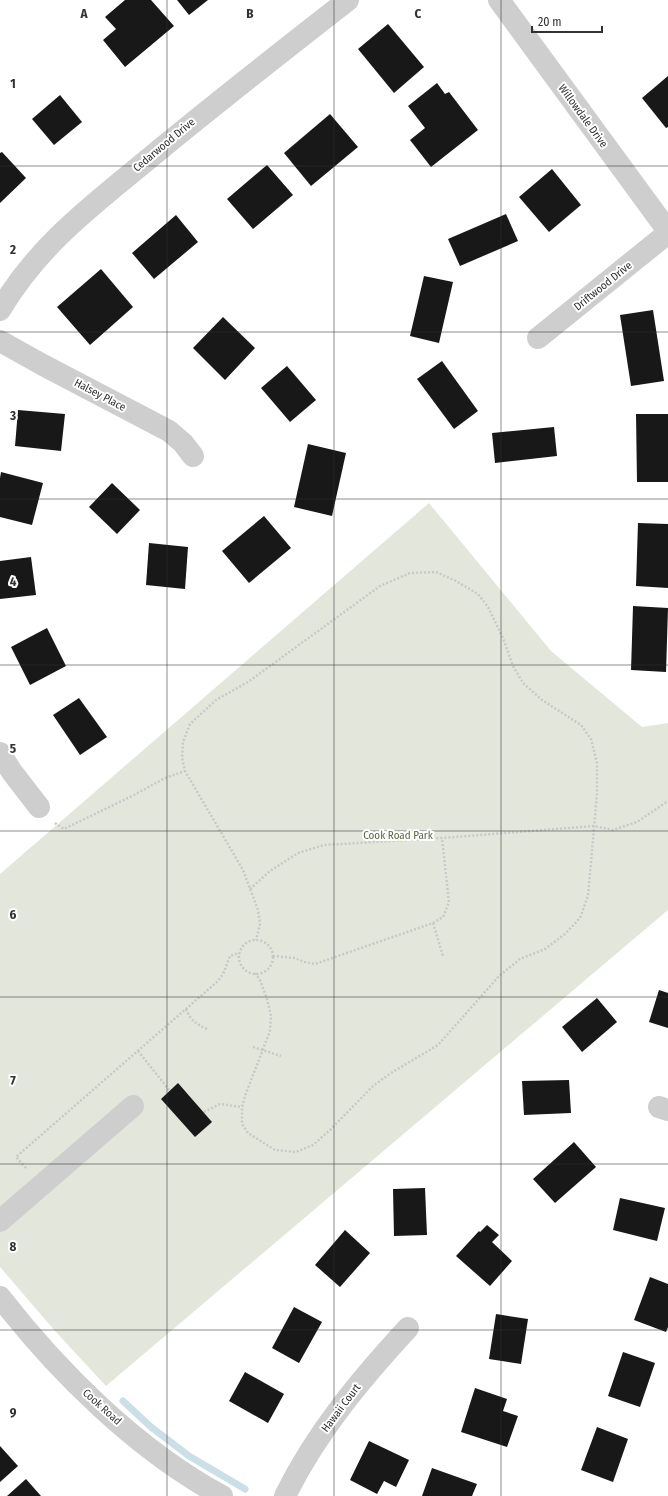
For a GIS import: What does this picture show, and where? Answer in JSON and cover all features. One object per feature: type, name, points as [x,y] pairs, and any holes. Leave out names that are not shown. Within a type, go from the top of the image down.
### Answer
[{"type":"street","name":"Cedarwood Drive","points":[[0,310],[10,293],[38,257],[73,221],[196,119],[348,0]]},
{"type":"street","name":"Willowdale Drive","points":[[499,0],[668,232]]},
{"type":"street","name":"Driftwood Drive","points":[[538,338],[668,232]]},
{"type":"street","name":"Halsey Place","points":[[0,341],[169,431],[193,456]]},
{"type":"street","points":[[0,753],[12,772],[39,807]]},
{"type":"street","points":[[0,1221],[133,1106]]},
{"type":"street","name":"Cook Road","points":[[0,1297],[16,1318],[71,1378],[106,1412],[168,1462],[207,1488],[222,1496]]},
{"type":"street","name":"Hawaii Court","points":[[285,1496],[317,1440],[340,1406],[370,1369],[408,1328]]},
{"type":"path","points":[[255,973],[260,980],[267,999],[271,1016],[270,1031],[242,1107],[242,1124],[248,1133],[275,1150],[296,1152],[313,1145],[330,1130],[373,1086],[391,1073],[438,1045],[499,976],[520,959],[545,949],[565,934],[580,918],[588,896],[597,794],[597,762],[590,739],[581,725],[542,700],[523,683],[513,666],[503,638],[488,607],[478,594],[456,581],[436,572],[410,573],[380,586],[248,682],[216,700],[190,724],[183,742],[182,758],[185,771],[242,870],[250,889],[258,910],[260,924],[256,940]]},
{"type":"path","points":[[39,807],[56,825],[64,829],[134,795],[165,778],[185,771]]},
{"type":"path","points":[[250,889],[270,872],[298,853],[324,845],[442,838],[594,826],[613,830],[637,822],[668,800]]},
{"type":"path","points":[[273,956],[295,958],[304,962],[315,964],[433,924],[443,917],[449,902],[442,838]]},
{"type":"path","points":[[433,924],[443,956]]},
{"type":"path","points":[[256,940],[262,940],[267,943],[271,948],[273,956],[271,965],[263,973],[255,973],[246,970],[240,962],[239,957],[243,946],[250,941],[256,940]]},
{"type":"path","points":[[41,1186],[16,1157],[218,981],[223,974],[230,956],[236,954],[239,957]]},
{"type":"path","points":[[186,1009],[190,1018],[207,1029]]},
{"type":"path","points":[[253,1047],[281,1056]]},
{"type":"path","points":[[138,1051],[170,1091]]},
{"type":"path","points":[[204,1112],[220,1104],[242,1107]]},
{"type":"green space","name":"Cook Road Park","points":[[429,503],[551,651],[642,727],[668,723],[668,910],[106,1386],[55,1331],[0,1267],[0,874]]},
{"type":"building","points":[[125,0],[151,0],[174,26],[125,67],[103,40],[116,29],[105,17]]},
{"type":"building","points":[[177,0],[208,0],[189,15]]},
{"type":"building","points":[[388,24],[424,67],[394,93],[358,49]]},
{"type":"building","points":[[668,76],[668,127],[666,128],[642,98]]},
{"type":"building","points":[[437,83],[445,94],[449,92],[478,130],[431,167],[410,140],[425,128],[408,106]]},
{"type":"building","points":[[60,95],[82,122],[54,145],[32,119]]},
{"type":"building","points":[[330,114],[358,147],[311,186],[284,153]]},
{"type":"building","points":[[2,152],[26,178],[0,203],[0,153]]},
{"type":"building","points":[[267,165],[293,195],[253,229],[227,199]]},
{"type":"building","points":[[552,169],[581,205],[549,232],[519,197]]},
{"type":"building","points":[[506,214],[518,241],[460,266],[448,239]]},
{"type":"building","points":[[176,215],[198,242],[154,279],[132,253]]},
{"type":"building","points":[[101,269],[133,307],[90,345],[57,307]]},
{"type":"building","points":[[424,276],[453,282],[439,343],[410,336]]},
{"type":"building","points":[[653,310],[664,381],[631,386],[620,315]]},
{"type":"building","points":[[223,317],[255,348],[225,380],[193,348]]},
{"type":"building","points":[[442,361],[478,411],[454,429],[417,379]]},
{"type":"building","points":[[287,366],[316,400],[290,422],[261,388]]},
{"type":"building","points":[[18,410],[65,414],[61,451],[15,446]]},
{"type":"building","points":[[636,414],[668,414],[668,482],[637,482]]},
{"type":"building","points":[[554,427],[557,456],[495,463],[492,433]]},
{"type":"building","points":[[308,444],[346,453],[332,516],[294,507]]},
{"type":"building","points":[[1,472],[43,483],[32,525],[0,517]]},
{"type":"building","points":[[112,483],[140,510],[117,534],[89,507]]},
{"type":"building","points":[[264,516],[291,548],[249,583],[222,551]]},
{"type":"building","points":[[638,523],[668,524],[668,588],[636,586]]},
{"type":"building","points":[[149,543],[188,547],[185,589],[146,585]]},
{"type":"building","points":[[31,557],[36,595],[0,599],[0,561]]},
{"type":"building","points":[[633,606],[668,608],[666,672],[631,670]]},
{"type":"building","points":[[47,628],[66,666],[30,685],[11,647]]},
{"type":"building","points":[[79,698],[107,737],[80,755],[53,715]]},
{"type":"building","points":[[659,990],[668,993],[668,1028],[649,1022]]},
{"type":"building","points":[[597,998],[617,1022],[582,1052],[562,1027]]},
{"type":"building","points":[[569,1080],[571,1113],[524,1115],[522,1081]]},
{"type":"building","points":[[178,1083],[212,1122],[195,1137],[161,1099]]},
{"type":"building","points":[[574,1142],[596,1167],[555,1203],[533,1179]]},
{"type":"building","points":[[425,1188],[427,1235],[394,1236],[393,1189]]},
{"type":"building","points":[[620,1198],[665,1208],[657,1241],[613,1230]]},
{"type":"building","points":[[487,1225],[499,1235],[492,1242],[512,1261],[490,1286],[456,1256],[479,1231],[480,1232]]},
{"type":"building","points":[[345,1230],[370,1253],[340,1287],[315,1265]]},
{"type":"building","points":[[650,1277],[668,1284],[668,1327],[666,1332],[634,1320]]},
{"type":"building","points":[[294,1307],[322,1322],[299,1363],[272,1348]]},
{"type":"building","points":[[496,1314],[528,1319],[521,1364],[489,1359]]},
{"type":"building","points":[[623,1352],[655,1363],[640,1407],[608,1396]]},
{"type":"building","points":[[245,1372],[284,1394],[268,1423],[229,1401]]},
{"type":"building","points":[[475,1388],[507,1399],[503,1411],[518,1416],[507,1447],[461,1432]]},
{"type":"building","points":[[597,1427],[628,1439],[613,1482],[581,1470]]},
{"type":"building","points":[[369,1441],[409,1460],[396,1487],[384,1481],[377,1494],[350,1480]]},
{"type":"building","points":[[0,1446],[18,1466],[0,1482]]},
{"type":"building","points":[[432,1468],[477,1484],[472,1496],[422,1496]]},
{"type":"building","points":[[26,1479],[41,1496],[7,1496]]},
{"type":"waterway","points":[[123,1401],[151,1427],[189,1456],[245,1489]]}]
